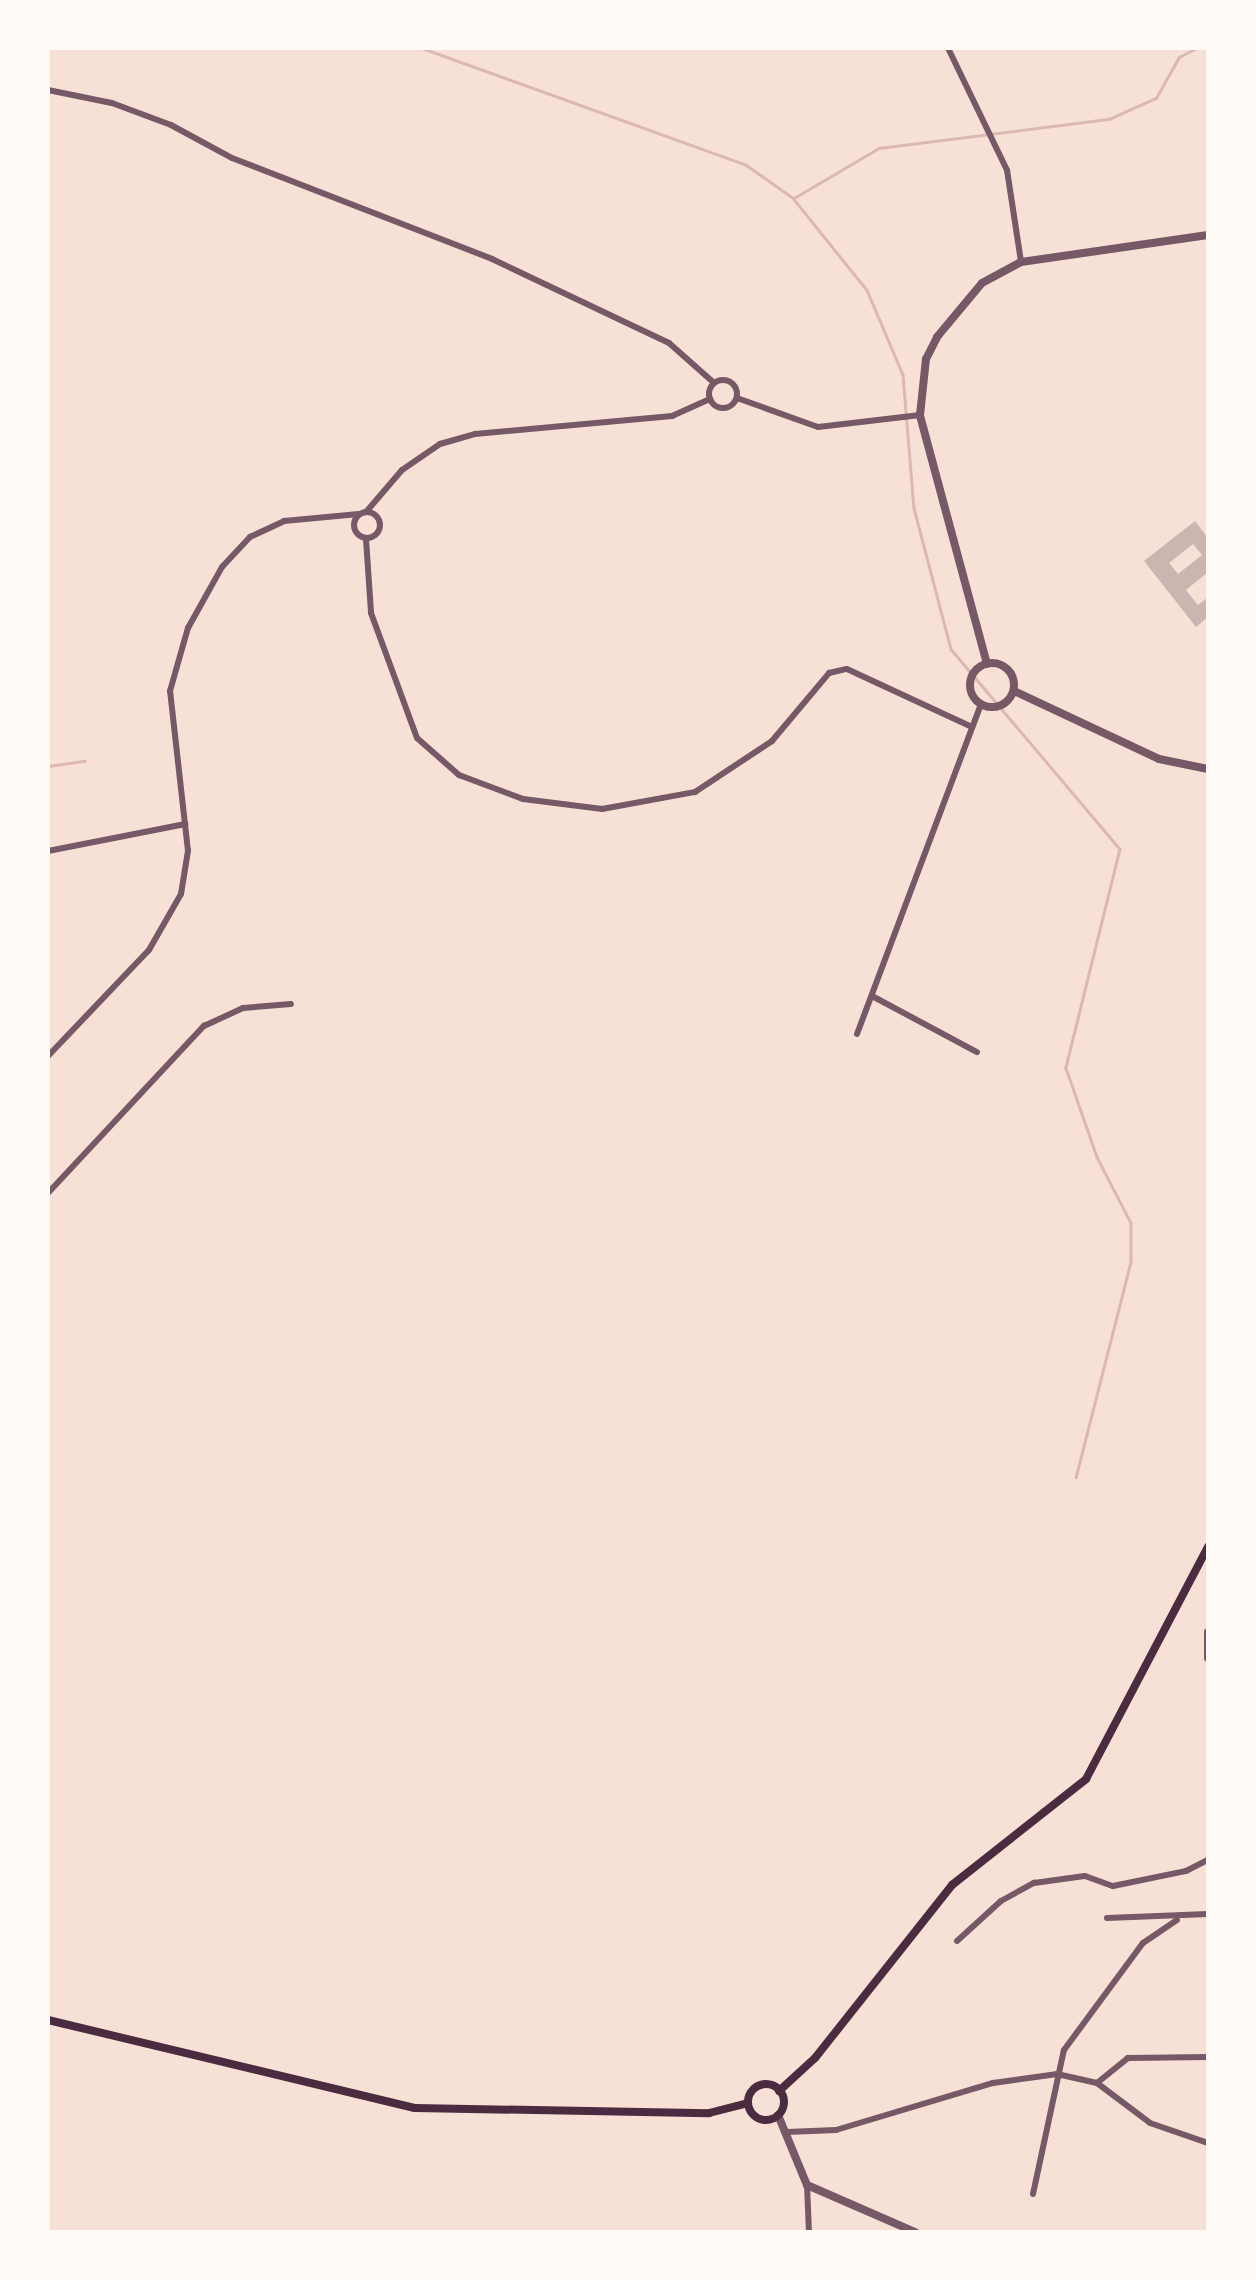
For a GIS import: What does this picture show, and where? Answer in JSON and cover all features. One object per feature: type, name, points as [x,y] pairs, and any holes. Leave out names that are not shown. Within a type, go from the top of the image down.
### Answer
[{"type":"main road","points":[[748,2103],[762,2119],[778,2115],[780,2091],[815,2058],[952,1886],[1086,1779],[1208,1547]]},
{"type":"main road","points":[[48,2020],[415,2108],[709,2113],[748,2103],[759,2086],[780,2091]]},
{"type":"street","points":[[948,48],[1007,170],[1022,262]]},
{"type":"street","points":[[48,90],[142,114],[232,158],[492,259],[669,343],[714,382],[729,381],[737,398],[818,427],[920,415]]},
{"type":"street","points":[[986,664],[920,415],[926,360],[937,337],[982,283],[1022,262],[1208,234]]},
{"type":"street","points":[[710,399],[714,382]]},
{"type":"street","points":[[710,399],[721,408],[737,398]]},
{"type":"street","points":[[356,532],[363,513],[402,470],[440,444],[475,434],[672,416],[710,399]]},
{"type":"street","points":[[48,1056],[161,936],[182,894],[185,824],[169,716],[174,670],[188,628],[222,567],[250,537],[284,522],[363,513],[380,528],[366,538]]},
{"type":"street","points":[[318,518],[366,538]]},
{"type":"street","points":[[366,538],[371,613],[418,738],[459,775],[523,799],[602,809],[695,792],[772,741],[829,674],[847,669],[970,726]]},
{"type":"street","points":[[986,664],[1008,669],[1014,690],[1159,760],[1208,769]]},
{"type":"street","points":[[982,704],[970,682],[986,664]]},
{"type":"street","points":[[982,704],[1004,704],[1014,690]]},
{"type":"street","points":[[857,1034],[970,726],[982,704]]},
{"type":"street","points":[[48,851],[185,824]]},
{"type":"street","points":[[872,996],[977,1052]]},
{"type":"street","points":[[48,1193],[204,1026],[244,1008],[290,1004]]},
{"type":"street","points":[[1208,1632],[1208,1658]]},
{"type":"street","points":[[958,1942],[1000,1901],[1034,1883],[1085,1876],[1112,1886],[1186,1871],[1208,1860]]},
{"type":"street","points":[[1107,1918],[1178,1920],[1208,1914]]},
{"type":"street","points":[[1033,2194],[1058,2074],[1084,2018],[1143,1944],[1178,1920]]},
{"type":"street","points":[[1097,2083],[1128,2058],[1208,2057]]},
{"type":"street","points":[[786,2132],[836,2130],[993,2083],[1058,2074],[1097,2083],[1150,2124],[1208,2144]]},
{"type":"street","points":[[778,2115],[807,2184],[809,2232]]},
{"type":"street","points":[[807,2184],[914,2232]]},
{"type":"building","points":[[1195,521],[1208,538],[1208,572],[1186,590],[1198,605],[1208,597],[1208,617],[1196,627],[1144,561]],"holes":[[[1193,544],[1202,555],[1178,574],[1169,563]]]},
{"type":"waterway","points":[[422,48],[745,164],[793,198],[867,290],[903,375],[914,508],[951,649],[1120,849],[1066,1068],[1097,1157],[1131,1223],[1131,1262],[1076,1477]]},
{"type":"waterway","points":[[794,198],[879,148],[1109,119],[1156,98],[1179,57],[1197,48]]},
{"type":"waterway","points":[[48,766],[85,761]]}]
